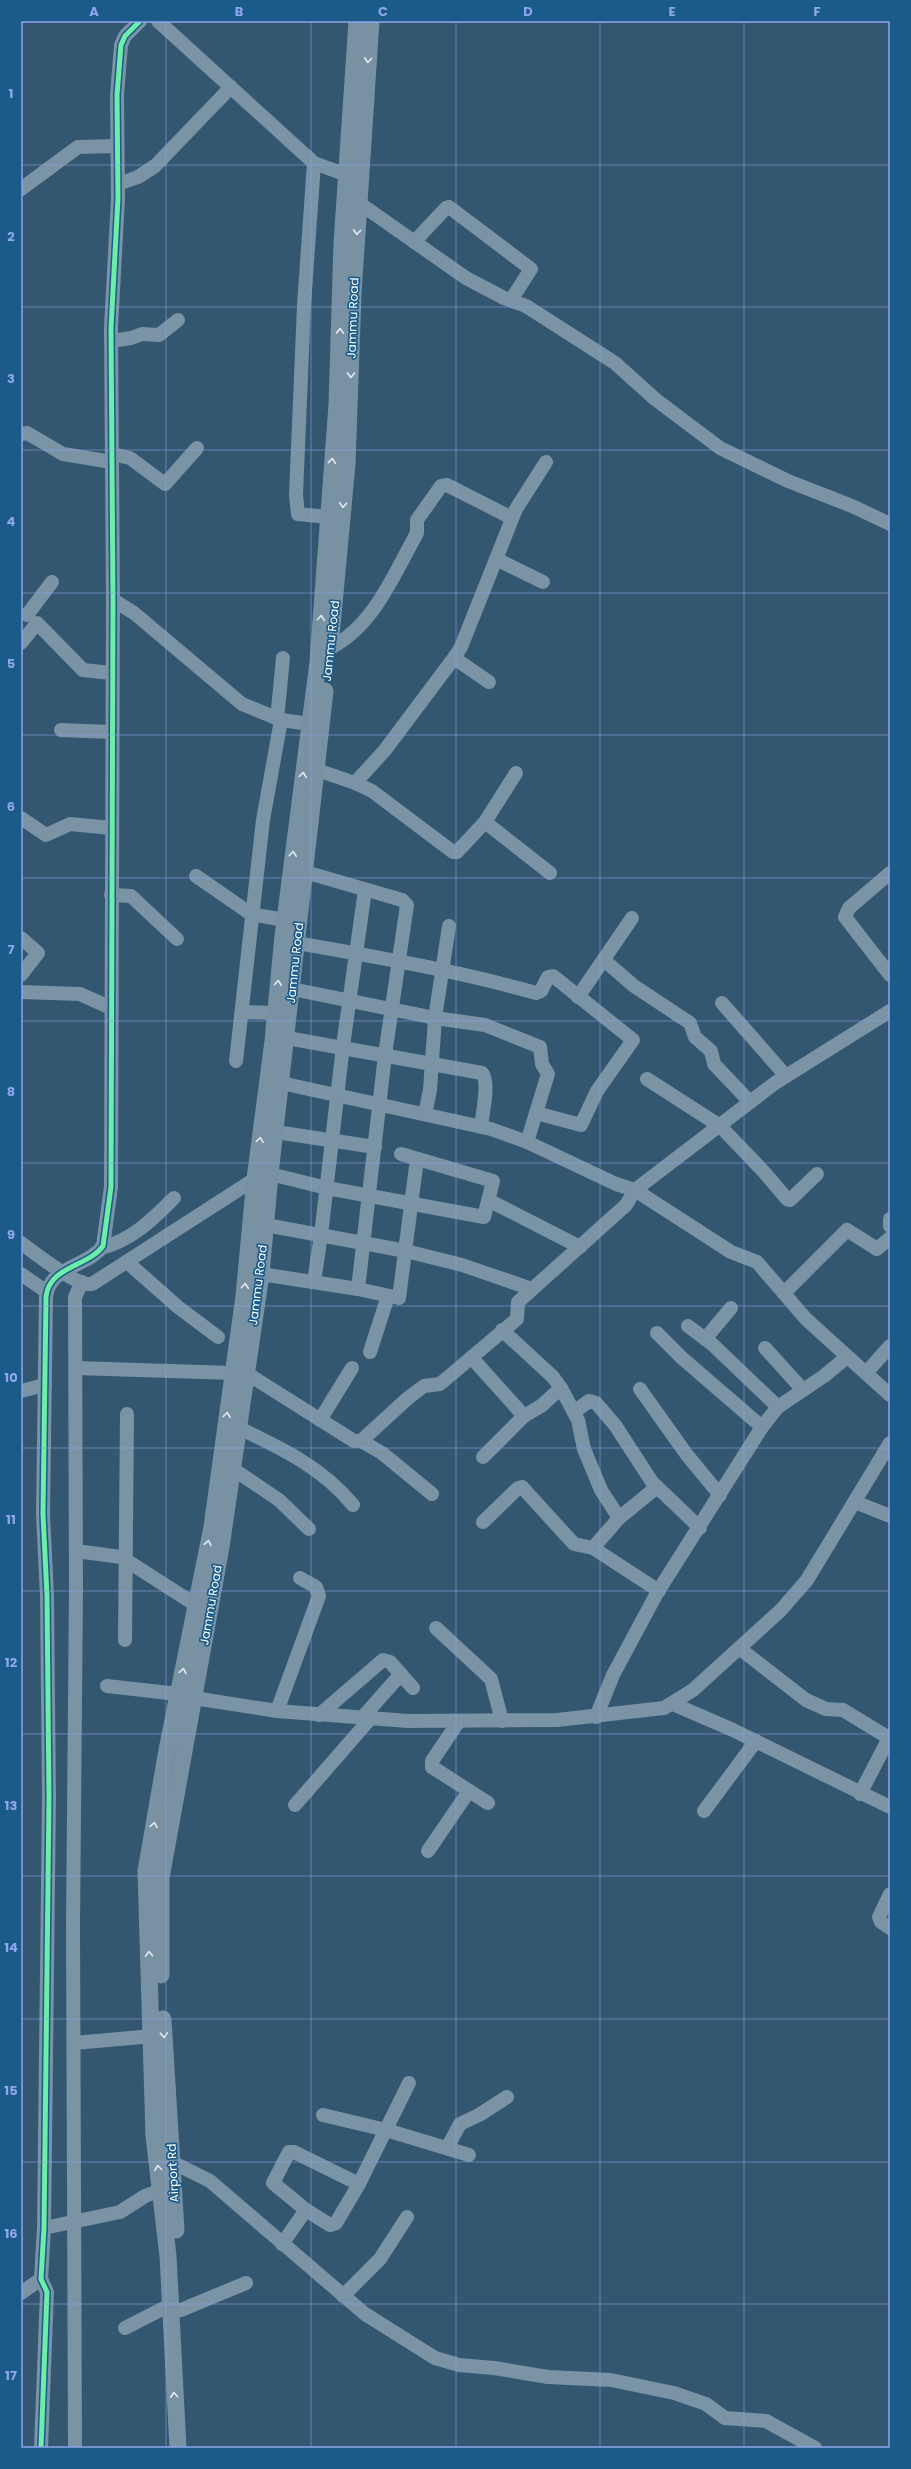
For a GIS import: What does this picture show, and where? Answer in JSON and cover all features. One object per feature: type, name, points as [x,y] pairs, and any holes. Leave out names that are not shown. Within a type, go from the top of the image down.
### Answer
[{"type":"main road","points":[[178,2448],[175,2308],[154,2136],[153,2036],[146,1871],[186,1696],[196,1605],[240,1373],[244,1296],[262,1177],[268,1013],[284,920],[318,662],[315,516],[337,405],[342,243],[357,21]]},
{"type":"main road","name":"Jammu Road","points":[[160,1898],[161,1878],[186,1696],[221,1547],[238,1428],[240,1373],[261,1274],[266,1225],[262,1177],[276,1132],[330,648],[346,464],[353,294],[371,21]]},
{"type":"main road","name":"Airport Rd","points":[[160,1898],[161,1982],[172,2162],[175,2308],[189,2448]]},
{"type":"street","points":[[75,2448],[69,2223],[74,2043],[62,1798],[47,1596],[43,1514],[45,1385],[64,1281],[101,1248],[105,1241],[111,1187],[111,732],[113,600],[111,341],[118,184],[117,95],[121,45],[125,36],[140,21]]},
{"type":"street","points":[[158,21],[314,163],[347,175]]},
{"type":"street","points":[[118,184],[138,177],[155,166],[231,87]]},
{"type":"street","points":[[21,189],[78,147],[117,146]]},
{"type":"street","points":[[314,163],[304,305],[296,495],[297,514],[315,516]]},
{"type":"street","points":[[359,203],[466,278],[526,306],[615,363],[655,399],[720,448],[788,481],[852,506],[890,524]]},
{"type":"street","points":[[414,242],[446,208],[449,207],[530,268],[511,300]]},
{"type":"street","points":[[111,341],[130,338],[142,334],[159,335],[178,320]]},
{"type":"street","points":[[21,434],[27,433],[63,454],[130,458],[164,484],[197,448]]},
{"type":"street","points":[[355,783],[385,750],[461,647],[512,518],[546,462]]},
{"type":"street","points":[[330,648],[342,642],[368,618],[417,533],[416,520],[441,486],[447,485],[512,518]]},
{"type":"street","points":[[496,559],[544,582]]},
{"type":"street","points":[[21,643],[28,616],[52,582]]},
{"type":"street","points":[[113,600],[134,613],[242,704],[283,720],[310,724]]},
{"type":"street","points":[[28,616],[84,670],[112,673]]},
{"type":"street","points":[[236,1061],[259,915],[263,820],[283,720],[283,658]]},
{"type":"street","points":[[454,658],[489,682]]},
{"type":"street","points":[[61,730],[111,732]]},
{"type":"street","points":[[317,770],[355,783],[372,791],[453,852],[485,822],[516,773]]},
{"type":"street","points":[[21,818],[46,835],[70,824],[111,828]]},
{"type":"street","points":[[485,822],[550,873]]},
{"type":"street","points":[[305,872],[402,900],[406,903],[385,1055],[358,1289]]},
{"type":"street","points":[[890,873],[849,908],[845,917],[890,974]]},
{"type":"street","points":[[196,876],[259,915],[284,920]]},
{"type":"street","points":[[314,1282],[327,1188],[342,1046],[350,1000],[355,953],[365,890]]},
{"type":"street","points":[[111,895],[131,896],[177,938]]},
{"type":"street","points":[[578,998],[632,918]]},
{"type":"street","points":[[425,1114],[441,970],[449,926]]},
{"type":"street","points":[[21,938],[38,953],[21,975]]},
{"type":"street","points":[[297,943],[398,961],[536,993],[541,991],[551,975],[634,1041],[596,1091],[581,1125],[536,1113]]},
{"type":"street","points":[[604,960],[634,986],[690,1023],[695,1037],[712,1053],[714,1064],[750,1102]]},
{"type":"street","points":[[292,989],[435,1018],[495,1028],[540,1047],[542,1064],[548,1073],[527,1142]]},
{"type":"street","points":[[21,992],[80,994],[111,1008]]},
{"type":"street","points":[[722,1004],[786,1076]]},
{"type":"street","points":[[361,1441],[424,1386],[440,1384],[472,1358],[502,1330],[517,1319],[516,1304],[626,1205],[635,1190],[786,1076],[890,1011]]},
{"type":"street","points":[[244,1012],[268,1013]]},
{"type":"street","points":[[287,1038],[342,1046],[484,1075],[485,1097],[481,1127]]},
{"type":"street","points":[[647,1079],[720,1126],[764,1172],[787,1199],[790,1200],[817,1174]]},
{"type":"street","points":[[281,1083],[380,1103],[481,1127],[527,1142],[622,1187],[635,1190],[731,1252],[757,1262],[806,1319],[890,1394]]},
{"type":"street","points":[[276,1132],[332,1142],[375,1147]]},
{"type":"street","points":[[21,1274],[92,1284],[262,1177],[482,1218],[490,1201],[494,1184],[492,1180],[401,1154]]},
{"type":"street","points":[[261,1274],[358,1289],[398,1298],[401,1296],[417,1159]]},
{"type":"street","points":[[101,1248],[117,1243],[141,1228],[174,1198]]},
{"type":"street","points":[[490,1201],[580,1247]]},
{"type":"street","points":[[890,1219],[890,1226]]},
{"type":"street","points":[[266,1225],[406,1251],[462,1265],[532,1289]]},
{"type":"street","points":[[784,1293],[847,1230],[877,1249],[890,1238]]},
{"type":"street","points":[[21,1243],[64,1281],[75,1297],[76,1551],[62,1798],[48,2227],[41,2279],[47,2292],[41,2448]]},
{"type":"street","points":[[127,1262],[178,1307],[218,1337]]},
{"type":"street","points":[[370,1352],[388,1296]]},
{"type":"street","points":[[705,1339],[731,1308]]},
{"type":"street","points":[[688,1326],[705,1339],[778,1407]]},
{"type":"street","points":[[502,1330],[553,1377],[561,1388],[574,1412],[584,1448],[601,1490],[619,1518]]},
{"type":"street","points":[[658,1333],[682,1358],[762,1427]]},
{"type":"street","points":[[866,1373],[890,1346]]},
{"type":"street","points":[[765,1348],[803,1390]]},
{"type":"street","points":[[596,1717],[613,1675],[659,1591],[700,1528],[762,1427],[778,1407],[847,1357]]},
{"type":"street","points":[[472,1358],[524,1416]]},
{"type":"street","points":[[76,1368],[240,1373],[354,1441],[361,1441],[382,1453],[432,1494]]},
{"type":"street","points":[[320,1420],[352,1368]]},
{"type":"street","points":[[21,1391],[45,1385]]},
{"type":"street","points":[[483,1457],[524,1416],[541,1406],[561,1388]]},
{"type":"street","points":[[640,1389],[687,1455],[720,1495]]},
{"type":"street","points":[[574,1412],[589,1401],[596,1403],[615,1425],[657,1487],[700,1528]]},
{"type":"street","points":[[125,1640],[127,1414]]},
{"type":"street","points":[[238,1428],[281,1448],[310,1464],[353,1504]]},
{"type":"street","points":[[107,1686],[186,1696],[277,1711],[319,1716],[366,1719],[502,1721],[596,1717],[664,1708],[673,1704],[694,1690],[780,1610],[807,1580],[890,1443]]},
{"type":"street","points":[[232,1469],[278,1500],[309,1529]]},
{"type":"street","points":[[483,1522],[518,1488],[522,1487],[574,1544],[593,1548],[659,1591]]},
{"type":"street","points":[[593,1548],[619,1518],[657,1487]]},
{"type":"street","points":[[855,1502],[890,1516]]},
{"type":"street","points":[[76,1551],[114,1555],[126,1560],[196,1605]]},
{"type":"street","points":[[277,1711],[319,1596],[316,1587],[300,1578]]},
{"type":"street","points":[[436,1628],[491,1679],[502,1721]]},
{"type":"street","points":[[739,1648],[806,1700],[826,1709],[843,1710],[889,1737],[860,1794]]},
{"type":"street","points":[[319,1716],[383,1660],[390,1662],[413,1688]]},
{"type":"street","points":[[295,1806],[401,1674]]},
{"type":"street","points":[[673,1704],[756,1741],[860,1794],[890,1807]]},
{"type":"street","points":[[459,1721],[431,1764],[433,1769],[488,1803]]},
{"type":"street","points":[[704,1811],[756,1741]]},
{"type":"street","points":[[428,1851],[469,1791]]},
{"type":"street","points":[[890,1894],[879,1917],[880,1920],[890,1928]]},
{"type":"street","points":[[74,2043],[153,2036]]},
{"type":"street","points":[[359,2184],[294,2152],[289,2152],[273,2183],[306,2210],[330,2225],[334,2225],[359,2184],[408,2083]]},
{"type":"street","points":[[447,2148],[460,2124],[479,2115],[507,2097]]},
{"type":"street","points":[[323,2115],[386,2130],[470,2155]]},
{"type":"street","points":[[172,2162],[210,2181],[365,2314],[444,2362],[548,2377],[611,2380],[674,2393],[706,2404],[725,2418],[766,2421],[815,2448]]},
{"type":"street","points":[[48,2227],[120,2212],[145,2196],[161,2190]]},
{"type":"street","points":[[282,2244],[306,2210]]},
{"type":"street","points":[[343,2296],[380,2259],[407,2217]]},
{"type":"street","points":[[21,2293],[41,2279]]},
{"type":"street","points":[[125,2328],[175,2308],[246,2283]]},
{"type":"cycle path","points":[[41,2448],[47,2292],[41,2279],[44,2228],[49,1798],[47,1596],[43,1514],[46,1297],[49,1287],[54,1279],[61,1273],[96,1253],[103,1246],[111,1187],[113,600],[111,328],[118,198],[117,95],[121,45],[125,36],[140,21]]}]
